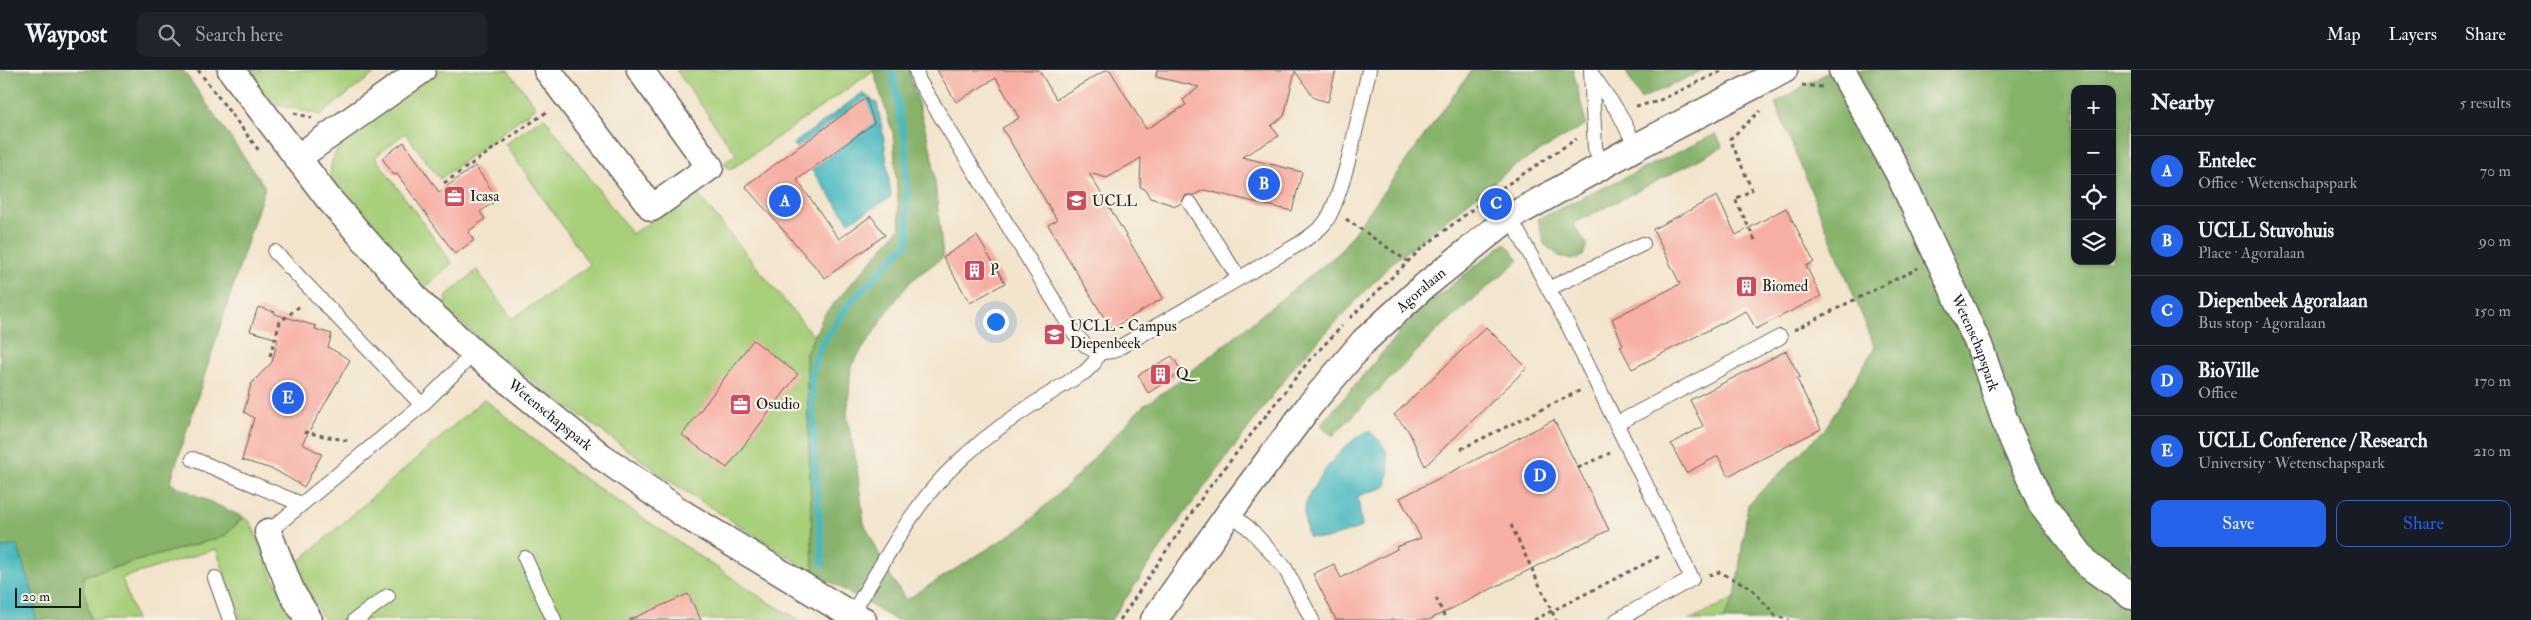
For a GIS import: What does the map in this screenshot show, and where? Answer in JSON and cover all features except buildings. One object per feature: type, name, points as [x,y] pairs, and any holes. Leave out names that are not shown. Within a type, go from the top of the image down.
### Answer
[{"type":"street","name":"Wetenschapspark","points":[[231,70],[260,111],[328,198],[423,306],[474,352],[601,456],[674,507],[857,618]]},
{"type":"street","points":[[297,158],[422,70]]},
{"type":"street","points":[[546,70],[652,208],[710,167],[640,70]]},
{"type":"street","name":"Wetenschapspark","points":[[1842,70],[1899,174],[1979,345],[2006,427],[2041,503],[2089,566],[2131,596]]},
{"type":"street","name":"Agoralaan","points":[[1154,620],[1230,512],[1310,405],[1364,341],[1422,288],[1510,217],[1636,147],[1775,74]]},
{"type":"street","points":[[268,532],[292,593],[309,620]]},
{"type":"lane","points":[[916,70],[919,81],[1072,330],[1082,344],[1099,353],[1113,351],[1300,244],[1323,225],[1332,211],[1369,70]]},
{"type":"lane","points":[[1592,73],[1619,113],[1636,147]]},
{"type":"lane","points":[[1592,73],[1595,148],[1602,166]]},
{"type":"lane","points":[[1190,203],[1239,278]]},
{"type":"lane","points":[[1510,217],[1596,382],[1692,580],[1618,620]]},
{"type":"lane","points":[[1548,289],[1643,244]]},
{"type":"lane","points":[[275,252],[422,406]]},
{"type":"lane","points":[[1616,424],[1780,337]]},
{"type":"lane","points":[[268,532],[422,406],[474,352]]},
{"type":"lane","points":[[857,618],[925,499],[954,465],[1000,427],[1085,372],[1099,353]]},
{"type":"lane","points":[[193,459],[301,504]]},
{"type":"lane","points":[[1230,512],[1254,532],[1285,568],[1312,620]]},
{"type":"lane","points":[[525,558],[554,620]]},
{"type":"lane","points":[[215,578],[230,620]]},
{"type":"lane","points":[[355,620],[388,596]]},
{"type":"path","points":[[1619,113],[1638,105],[1656,102],[1724,70]]},
{"type":"path","points":[[1755,240],[1735,199],[1752,190],[1730,139],[1774,98],[1775,74]]},
{"type":"path","points":[[444,183],[567,98]]},
{"type":"path","points":[[240,127],[260,111],[282,109],[315,118]]},
{"type":"path","points":[[1332,211],[1407,261]]},
{"type":"path","points":[[1780,337],[1938,258]]},
{"type":"path","points":[[270,356],[280,322],[315,293]]},
{"type":"path","points":[[1461,449],[1596,382]]},
{"type":"path","points":[[304,432],[371,446]]},
{"type":"path","points":[[1578,468],[1626,445]]},
{"type":"path","points":[[1511,525],[1556,620]]},
{"type":"path","points":[[1534,620],[1677,548]]},
{"type":"path","points":[[1692,580],[1719,572],[1750,587],[1776,616],[1789,620]]},
{"type":"path","points":[[1436,598],[1446,620]]},
{"type":"green space","points":[[0,70],[183,70],[265,187],[170,483],[243,517],[225,536],[84,576],[83,587],[91,620],[36,620],[33,594],[17,545],[0,548]]},
{"type":"green space","points":[[245,70],[379,70],[320,115],[268,102]]},
{"type":"green space","points":[[440,70],[508,70],[536,107],[440,179],[405,133],[375,157],[452,263],[424,288],[331,183],[331,164],[345,139]]},
{"type":"green space","points":[[676,70],[873,71],[730,170],[724,163],[736,154]]},
{"type":"green space","points":[[873,70],[909,70],[932,154],[943,257],[911,281],[892,305],[851,366],[847,418],[856,461],[864,523],[888,572],[906,600],[1021,528],[1073,480],[1142,407],[1175,384],[1339,253],[1472,70],[1573,70],[1586,124],[1513,167],[1392,263],[1296,364],[1185,513],[1111,620],[896,620],[813,572],[806,353],[824,315],[900,228],[893,133]]},
{"type":"green space","points":[[1625,70],[1704,70],[1641,99]]},
{"type":"green space","points":[[1832,70],[2131,70],[2131,620],[1723,620],[1735,598],[1748,504],[1825,429],[1875,347],[1775,103]]},
{"type":"green space","points":[[544,117],[632,234],[695,191],[814,337],[806,353],[813,572],[677,486],[496,354],[445,308],[447,295],[477,270],[512,319],[590,265],[505,144]]},
{"type":"green space","points":[[1716,134],[1723,147],[1573,224],[1587,244],[1583,256],[1571,260],[1559,256],[1544,244],[1538,219]]},
{"type":"green space","points":[[1505,243],[1519,260],[1438,330],[1333,436],[1321,425],[1416,313]]},
{"type":"green space","points":[[484,399],[573,471],[765,600],[800,620],[324,620],[294,566]]},
{"type":"green space","points":[[243,517],[251,523],[274,580],[298,620],[241,620],[216,549],[122,578],[136,620],[91,620],[83,587],[84,576],[225,536]]},
{"type":"green space","points":[[1735,598],[1723,620],[1689,620]]},
{"type":"water","points":[[862,93],[877,103],[884,139],[891,197],[849,222],[793,144]]},
{"type":"water","points":[[1369,431],[1382,444],[1388,456],[1386,487],[1358,496],[1362,527],[1327,539],[1308,537],[1304,510],[1309,496],[1322,474],[1340,452],[1350,442]]},
{"type":"water","points":[[17,545],[33,594],[36,620],[0,620],[0,548]]},
{"type":"waterway","points":[[823,563],[814,458],[811,373],[821,345],[850,303],[908,242],[906,150],[892,70]]},
{"type":"place","name":"UCLL Stuvohuis","points":[[1264,184]]},
{"type":"place","name":"Icasa","points":[[454,196]]},
{"type":"place","name":"Entelec","points":[[785,201]]},
{"type":"place","name":"UCLL","points":[[1076,201]]},
{"type":"place","name":"Diepenbeek Agoralaan","points":[[1496,204]]},
{"type":"place","name":"P","points":[[974,270]]},
{"type":"place","name":"Biomed","points":[[1746,286]]},
{"type":"place","name":"UCLL - Campus Diepenbeek","points":[[1054,335]]},
{"type":"place","name":"Q","points":[[1160,374]]},
{"type":"place","name":"UCLL Conference / Research","points":[[288,398]]},
{"type":"place","name":"Osudio","points":[[740,404]]},
{"type":"place","name":"BioVille","points":[[1540,476]]}]
